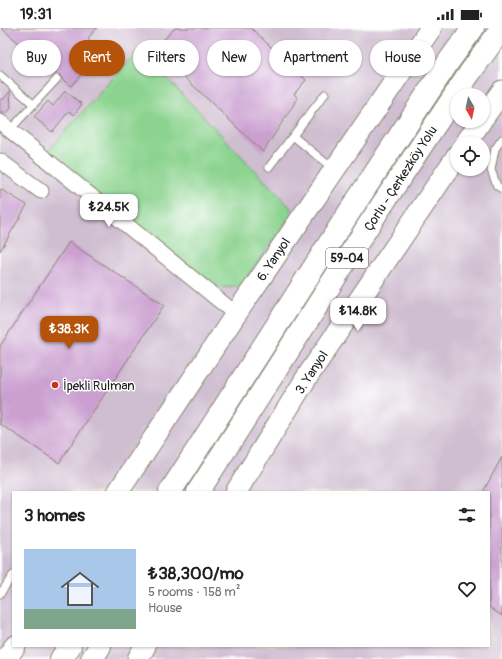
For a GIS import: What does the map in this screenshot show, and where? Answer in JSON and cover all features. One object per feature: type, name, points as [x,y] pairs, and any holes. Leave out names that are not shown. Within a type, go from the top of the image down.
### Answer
[{"type":"main road","name":"6. Yanyol","points":[[119,491],[236,314],[431,28]]},
{"type":"main road","name":"Çorlu - Çerkezköy Yolu","points":[[171,491],[350,211],[449,61],[473,28]]},
{"type":"main road","name":"Çorlu - Çerkezköy Yolu","points":[[199,491],[370,224],[469,74],[502,28]]},
{"type":"main road","points":[[490,108],[502,91]]},
{"type":"main road","name":"3. Yanyol","points":[[237,491],[307,377],[450,166]]},
{"type":"main road","points":[[6,659],[14,647]]},
{"type":"main road","points":[[61,659],[69,647]]},
{"type":"main road","points":[[92,659],[99,647]]},
{"type":"main road","points":[[138,659],[144,647]]},
{"type":"street","points":[[5,126],[236,314]]},
{"type":"street","points":[[0,161],[41,191]]},
{"type":"lane","points":[[0,75],[33,104]]},
{"type":"lane","points":[[5,126],[33,104],[57,79]]},
{"type":"lane","points":[[269,167],[325,94]]},
{"type":"lane","points":[[293,136],[334,170]]},
{"type":"lane","points":[[502,139],[495,149],[491,170],[496,186],[502,189]]},
{"type":"lane","points":[[0,594],[12,576]]},
{"type":"shaded area","points":[[0,28],[502,28],[502,659],[0,659]]},
{"type":"green space","points":[[133,56],[133,76],[165,76],[290,207],[292,214],[241,285],[220,288],[144,232],[46,153],[115,76],[125,76],[125,65]]},
{"type":"building","points":[[1,28],[97,28],[88,38],[90,40],[69,40],[69,76],[80,76],[71,86],[60,76],[61,40],[15,40]]},
{"type":"building","points":[[175,28],[251,28],[269,45],[269,76],[302,76],[306,80],[294,94],[298,98],[263,152],[183,76],[199,76],[199,40],[164,40]]},
{"type":"building","points":[[10,91],[11,108],[7,113],[0,113],[0,99],[4,99]]},
{"type":"building","points":[[65,91],[82,104],[74,115],[69,111],[52,132],[34,117],[48,101],[53,106]]},
{"type":"building","points":[[0,189],[27,205],[0,251]]},
{"type":"building","name":"İpekli Rulman","points":[[69,242],[164,305],[59,463],[0,424],[0,346]]},
{"type":"building","points":[[502,457],[502,616],[490,608],[490,491],[484,491]]},
{"type":"place","name":"İpekli Rulman","points":[[55,385]]}]
